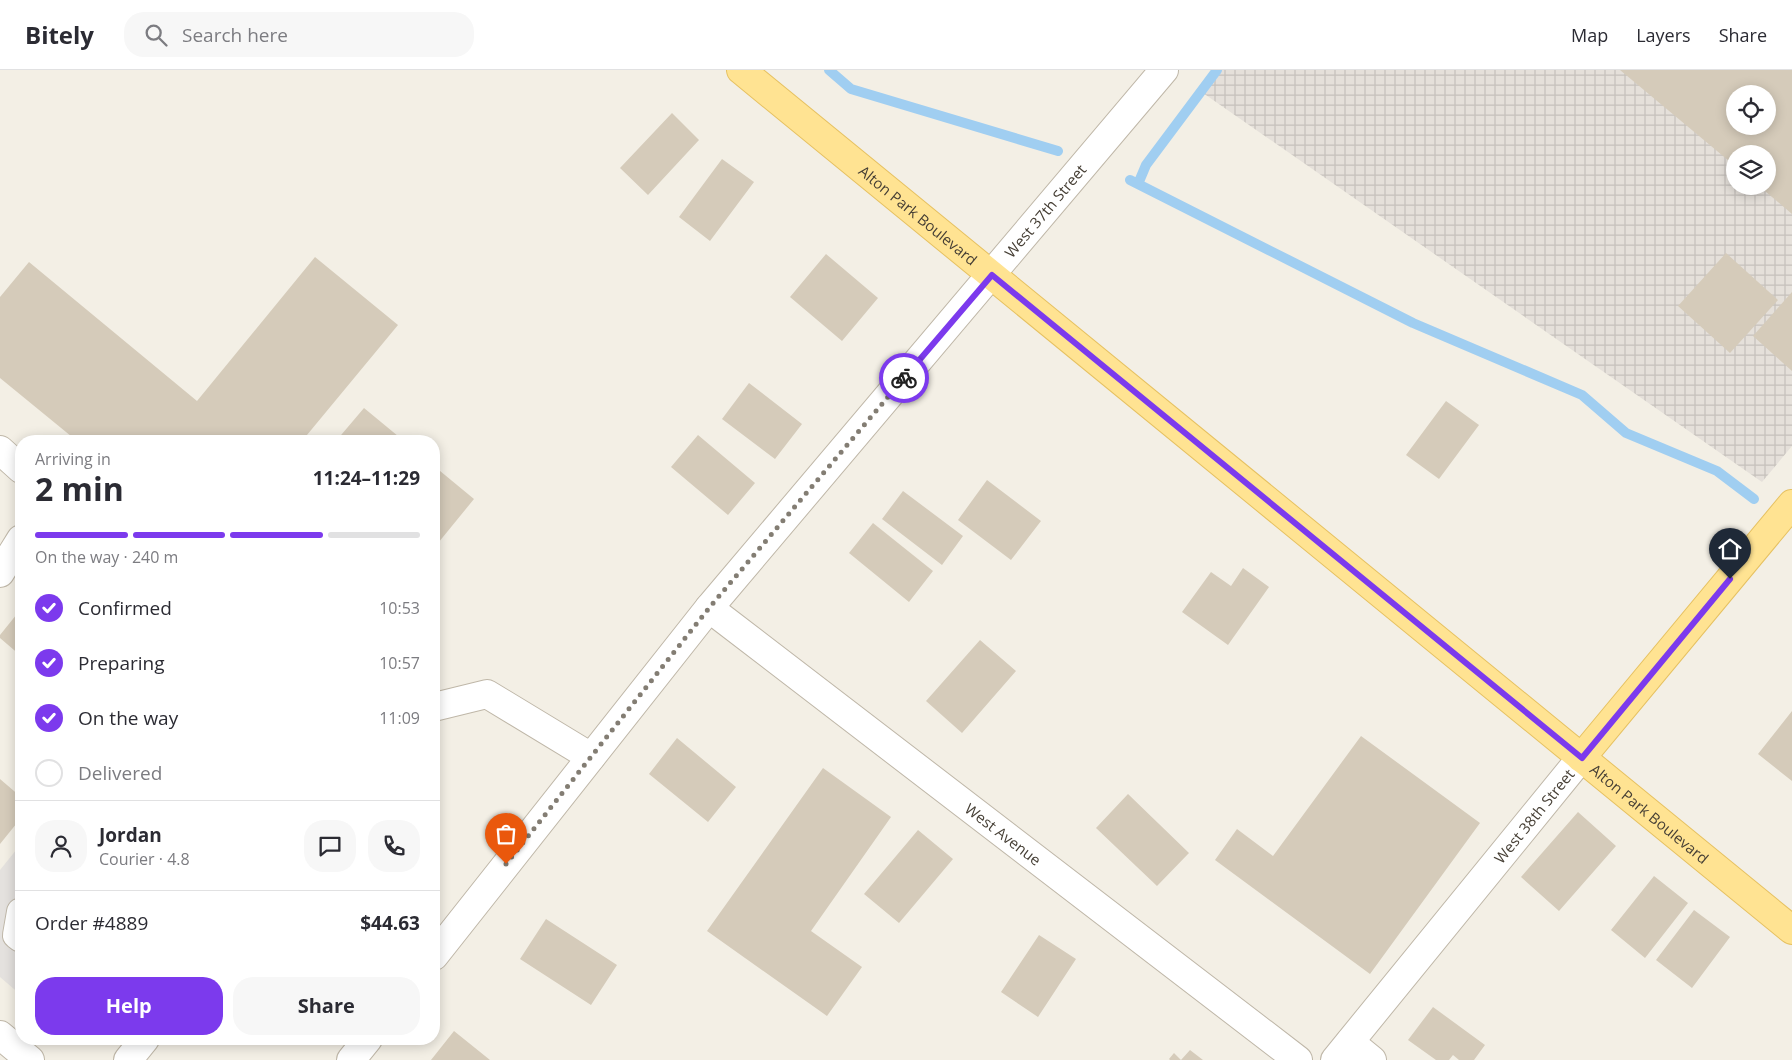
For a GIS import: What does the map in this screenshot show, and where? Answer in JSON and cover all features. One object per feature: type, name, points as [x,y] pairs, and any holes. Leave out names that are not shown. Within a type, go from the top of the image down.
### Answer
[{"type":"main road","name":"Alton Park Boulevard","points":[[740,70],[1792,930]]},
{"type":"main road","name":"West 38th Street","points":[[1582,758],[1792,504]]},
{"type":"street","name":"West 37th Street","points":[[440,948],[709,608],[1164,70]]},
{"type":"street","points":[[0,450],[15,464]]},
{"type":"street","points":[[0,573],[15,549]]},
{"type":"street","name":"West Avenue","points":[[709,608],[1298,1060]]},
{"type":"street","points":[[440,706],[487,694],[591,756]]},
{"type":"street","name":"West 38th Street","points":[[1343,1051],[1582,758]]},
{"type":"street","points":[[128,1060],[140,1045]]},
{"type":"street","points":[[351,1060],[363,1045]]},
{"type":"street","points":[[1343,1051],[1372,1060]]},
{"type":"shaded area","points":[[1221,70],[1792,70],[1792,446],[1762,482],[1203,93]]},
{"type":"shaded area","points":[[15,851],[15,990],[0,977],[0,870]]},
{"type":"building","points":[[1620,70],[1792,70],[1792,214],[1770,195],[1776,195],[1776,145],[1726,145],[1726,158]]},
{"type":"building","points":[[672,113],[699,140],[648,195],[620,168]]},
{"type":"building","points":[[722,159],[754,182],[710,241],[679,217]]},
{"type":"building","points":[[1726,253],[1778,300],[1730,353],[1678,306]]},
{"type":"building","points":[[826,254],[878,298],[842,341],[790,297]]},
{"type":"building","points":[[315,257],[398,325],[307,435],[70,435],[0,378],[0,297],[29,262],[197,401]]},
{"type":"building","points":[[1792,292],[1792,371],[1753,336]]},
{"type":"building","points":[[749,383],[802,424],[775,459],[722,419]]},
{"type":"building","points":[[1446,401],[1479,425],[1439,479],[1406,455]]},
{"type":"building","points":[[364,408],[397,435],[341,435]]},
{"type":"building","points":[[698,435],[755,483],[728,515],[671,467]]},
{"type":"building","points":[[440,471],[474,499],[440,541]]},
{"type":"building","points":[[987,480],[1041,521],[1011,560],[958,520]]},
{"type":"building","points":[[903,491],[963,536],[942,565],[882,519]]},
{"type":"building","points":[[873,523],[933,571],[909,602],[849,553]]},
{"type":"building","points":[[1243,568],[1269,587],[1228,645],[1182,612],[1211,572],[1231,586]]},
{"type":"building","points":[[15,616],[15,651],[0,638],[0,635]]},
{"type":"building","points":[[980,640],[1016,671],[962,733],[926,701]]},
{"type":"building","points":[[1792,711],[1792,781],[1758,754]]},
{"type":"building","points":[[1361,736],[1480,823],[1370,974],[1215,860],[1237,829],[1273,856]]},
{"type":"building","points":[[677,738],[736,787],[708,822],[649,774]]},
{"type":"building","points":[[823,768],[891,817],[811,931],[862,967],[827,1016],[707,931]]},
{"type":"building","points":[[0,779],[15,792],[15,825],[0,844]]},
{"type":"building","points":[[1128,794],[1189,853],[1157,886],[1096,828]]},
{"type":"building","points":[[1578,812],[1616,846],[1559,911],[1521,877]]},
{"type":"building","points":[[918,830],[953,859],[899,923],[864,894]]},
{"type":"building","points":[[1654,876],[1688,903],[1645,958],[1611,930]]},
{"type":"building","points":[[1694,910],[1730,937],[1692,988],[1656,960]]},
{"type":"building","points":[[546,919],[617,965],[591,1005],[520,959]]},
{"type":"building","points":[[1039,935],[1076,959],[1038,1017],[1001,992]]},
{"type":"building","points":[[1433,1007],[1485,1045],[1474,1060],[1459,1060],[1453,1055],[1449,1060],[1436,1060],[1408,1040]]},
{"type":"building","points":[[454,1031],[490,1060],[431,1060]]},
{"type":"building","points":[[1190,1050],[1203,1060],[1181,1060]]},
{"type":"building","points":[[1174,1053],[1181,1060],[1170,1060],[1169,1059]]},
{"type":"waterway","points":[[829,70],[851,89],[1058,151]]},
{"type":"waterway","points":[[1138,184],[1146,165],[1217,70]]},
{"type":"waterway","points":[[1130,180],[1413,323],[1582,395],[1626,433],[1717,471],[1754,499]]},
{"type":"way so far","points":[[506,864],[709,608],[904,378]]},
{"type":"route","points":[[904,378],[992,275],[1582,758],[1730,579]]}]
